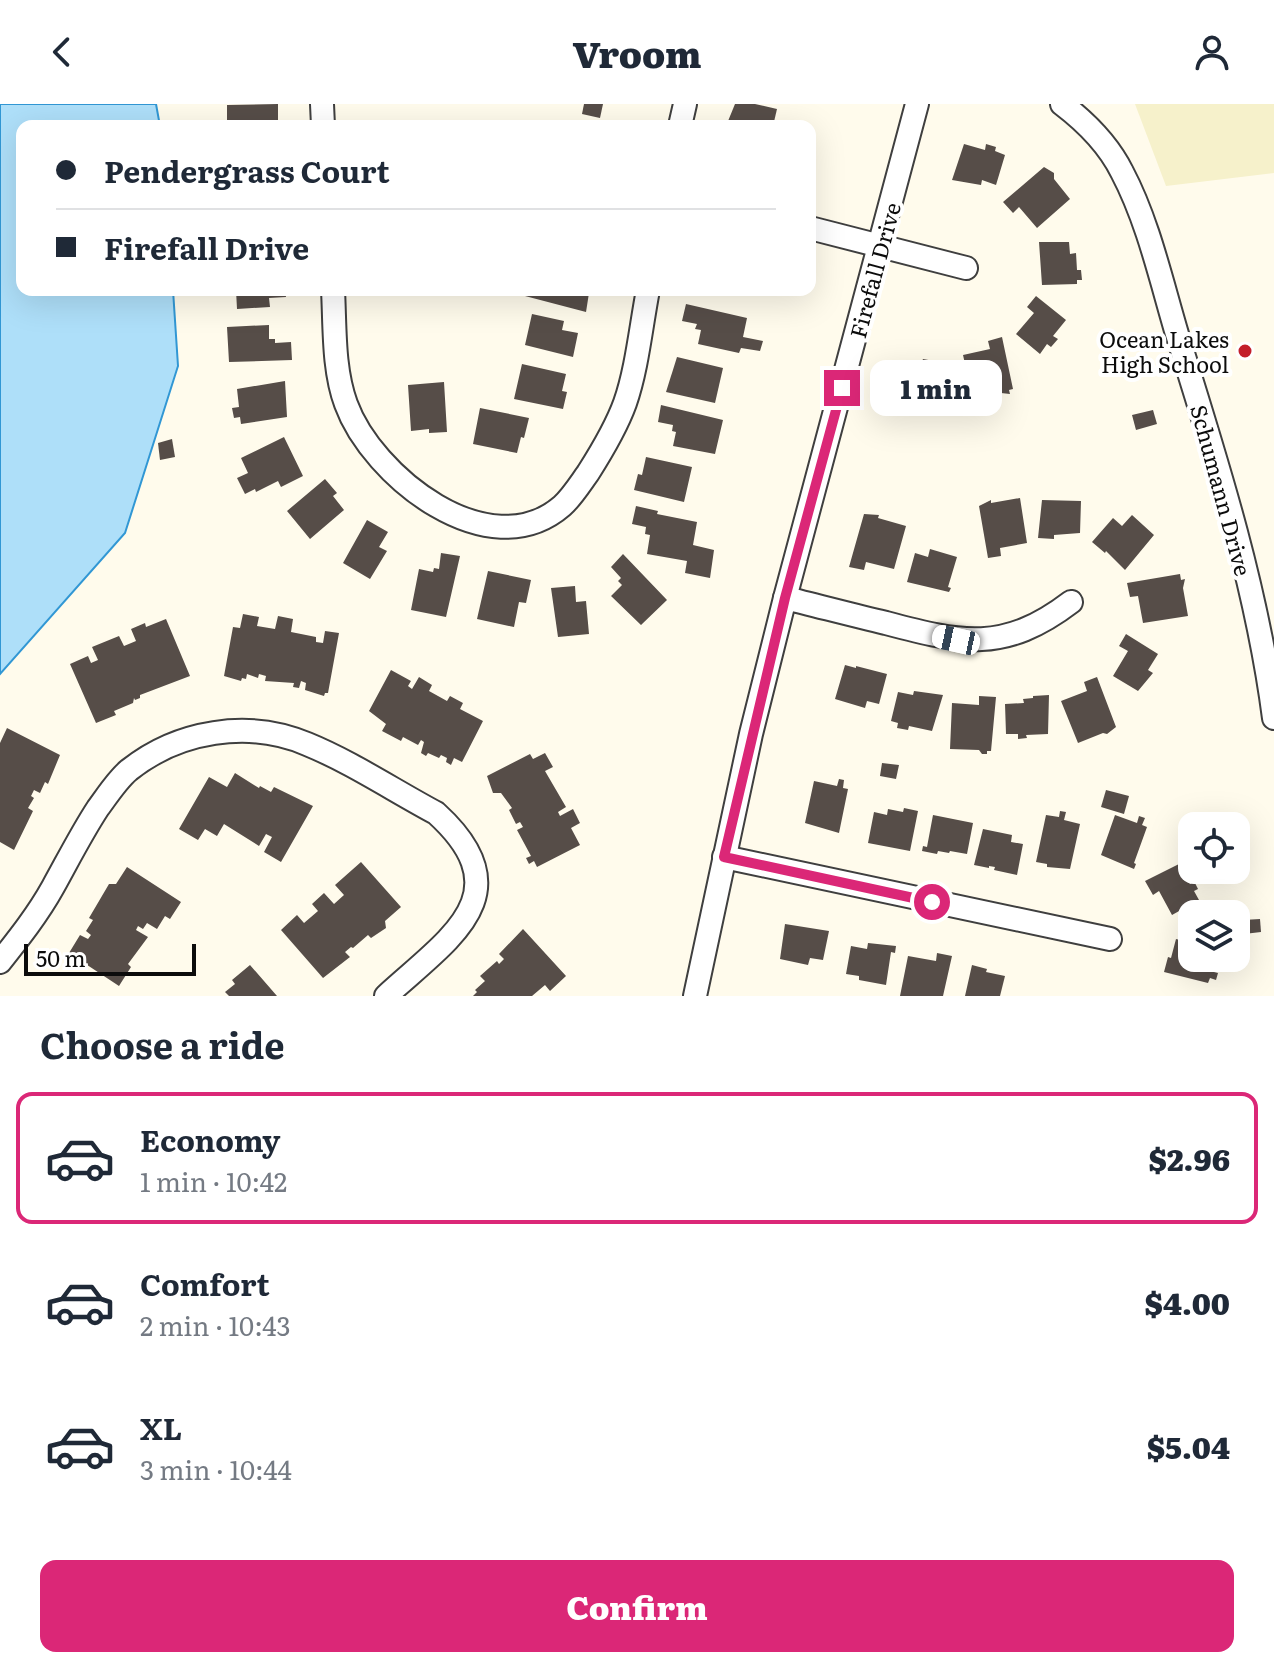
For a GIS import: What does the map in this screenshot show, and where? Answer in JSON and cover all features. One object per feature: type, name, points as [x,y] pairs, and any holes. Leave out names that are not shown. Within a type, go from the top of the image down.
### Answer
[{"type":"street","name":"Firefall Drive","points":[[695,996],[785,598],[917,104]]},
{"type":"street","name":"Schumann Drive","points":[[1062,104],[1094,131],[1109,149],[1140,216],[1203,415],[1235,531],[1256,618],[1274,718]]},
{"type":"street","points":[[816,230],[966,268]]},
{"type":"street","points":[[333,296],[339,383],[346,407],[363,440],[382,464],[421,496],[473,523],[517,527],[538,521],[561,507],[576,491],[598,457],[626,401],[647,296]]},
{"type":"street","points":[[785,598],[956,640],[977,640],[1026,630],[1047,620],[1071,602]]},
{"type":"street","points":[[0,962],[24,932],[52,889],[75,843],[126,772],[173,744],[206,733],[240,731],[273,734],[306,743],[436,813],[451,826],[469,852],[475,871],[476,890],[472,909],[462,926],[386,996]]},
{"type":"street","points":[[724,857],[1110,939]]},
{"type":"shaded area","points":[[1135,104],[1274,104],[1274,173],[1166,186]]},
{"type":"water","points":[[0,104],[156,104],[159,120],[16,120],[16,296],[173,296],[178,366],[125,533],[0,674]]},
{"type":"building","points":[[278,104],[278,120],[227,120],[227,105]]},
{"type":"building","points":[[584,104],[603,104],[600,118],[582,114]]},
{"type":"building","points":[[735,104],[777,109],[774,120],[728,120]]},
{"type":"building","points":[[964,144],[985,150],[986,144],[996,147],[995,151],[1005,155],[996,185],[982,180],[981,185],[952,180]]},
{"type":"building","points":[[1044,167],[1054,173],[1054,179],[1070,199],[1037,228],[1019,207],[1013,213],[1003,202]]},
{"type":"building","points":[[1039,242],[1069,242],[1070,254],[1076,253],[1077,270],[1081,270],[1082,280],[1077,280],[1077,284],[1042,285]]},
{"type":"building","points":[[236,296],[286,296],[269,298],[270,307],[237,309]]},
{"type":"building","points":[[525,296],[589,296],[586,312]]},
{"type":"building","points":[[1036,296],[1066,320],[1053,336],[1058,339],[1051,347],[1047,344],[1040,354],[1016,334],[1034,313],[1027,307]]},
{"type":"building","points":[[686,304],[747,318],[743,337],[763,341],[760,351],[741,348],[739,353],[698,344],[701,330],[695,329],[697,324],[682,321]]},
{"type":"building","points":[[532,314],[564,321],[562,330],[578,333],[573,357],[525,345]]},
{"type":"building","points":[[269,325],[269,339],[275,339],[275,343],[291,342],[292,360],[229,362],[227,327]]},
{"type":"building","points":[[1002,337],[1013,389],[1009,390],[1010,394],[973,399],[963,355],[990,349],[988,341]]},
{"type":"building","points":[[677,357],[723,368],[715,403],[666,392]]},
{"type":"building","points":[[923,359],[950,364],[938,399],[918,393],[916,400],[897,390],[906,360],[921,364]]},
{"type":"building","points":[[522,364],[566,374],[562,391],[567,392],[563,409],[514,399]]},
{"type":"building","points":[[285,381],[287,417],[241,424],[240,417],[234,418],[232,408],[239,407],[237,389]]},
{"type":"building","points":[[444,382],[447,432],[429,433],[429,429],[411,431],[408,385]]},
{"type":"building","points":[[661,405],[723,420],[715,454],[673,446],[676,432],[672,431],[673,425],[658,422]]},
{"type":"building","points":[[480,408],[529,418],[517,453],[473,444]]},
{"type":"building","points":[[1153,410],[1157,424],[1136,430],[1132,415]]},
{"type":"building","points":[[284,437],[303,476],[281,487],[278,481],[245,494],[237,478],[248,473],[241,458]]},
{"type":"building","points":[[172,439],[175,457],[160,460],[158,443]]},
{"type":"building","points":[[646,457],[692,467],[684,502],[634,490]]},
{"type":"building","points":[[325,479],[337,493],[333,496],[344,510],[310,539],[287,511]]},
{"type":"building","points":[[1020,498],[1027,543],[1000,548],[1001,556],[988,558],[979,506],[991,500],[991,503]]},
{"type":"building","points":[[1042,500],[1081,501],[1080,533],[1054,535],[1054,539],[1038,538]]},
{"type":"building","points":[[636,506],[658,511],[657,514],[697,522],[693,545],[714,550],[710,578],[685,573],[687,561],[647,554],[650,535],[645,534],[646,527],[632,524]]},
{"type":"building","points":[[864,514],[879,515],[878,518],[906,526],[894,569],[866,562],[864,570],[849,567]]},
{"type":"building","points":[[1132,515],[1154,535],[1125,570],[1092,542],[1113,518],[1122,526]]},
{"type":"building","points":[[367,520],[388,532],[379,547],[387,551],[370,579],[343,563]]},
{"type":"building","points":[[930,549],[957,557],[949,592],[907,582],[915,553],[928,557]]},
{"type":"building","points":[[441,553],[460,556],[446,617],[411,610],[419,569],[433,572],[434,568],[439,569]]},
{"type":"building","points":[[623,554],[667,600],[641,625],[611,596],[622,585],[618,581],[621,578],[611,567]]},
{"type":"building","points":[[488,571],[531,580],[526,603],[519,602],[514,627],[477,619]]},
{"type":"building","points":[[1180,574],[1181,580],[1185,579],[1183,588],[1188,616],[1143,623],[1138,596],[1130,597],[1127,583]]},
{"type":"building","points":[[575,586],[576,602],[586,601],[589,634],[558,637],[551,588]]},
{"type":"building","points":[[243,614],[259,617],[257,626],[275,629],[278,616],[293,619],[291,632],[316,637],[316,642],[323,643],[325,631],[339,633],[328,693],[324,696],[305,690],[306,683],[301,681],[299,688],[293,687],[294,683],[265,681],[266,676],[259,674],[258,678],[247,674],[246,679],[242,678],[241,681],[224,676],[233,627],[240,628]]},
{"type":"building","points":[[166,619],[190,676],[134,698],[133,703],[114,711],[116,715],[96,723],[70,664],[88,656],[91,663],[98,660],[92,647],[119,636],[124,646],[136,641],[131,629]]},
{"type":"building","points":[[1126,634],[1158,654],[1148,670],[1153,673],[1138,691],[1113,676],[1128,651],[1119,646]]},
{"type":"building","points":[[845,665],[887,674],[879,704],[867,701],[865,708],[835,699]]},
{"type":"building","points":[[391,670],[411,681],[408,686],[412,689],[419,677],[432,685],[429,691],[447,701],[450,696],[463,703],[460,709],[483,721],[462,762],[454,758],[451,765],[441,755],[439,758],[428,753],[426,756],[421,753],[424,742],[421,740],[418,745],[403,737],[401,741],[382,731],[386,724],[369,711]]},
{"type":"building","points":[[1097,677],[1116,727],[1107,734],[1078,743],[1061,701],[1087,691],[1084,682]]},
{"type":"building","points":[[914,691],[943,695],[932,731],[909,726],[908,730],[897,728],[898,723],[891,721],[898,692],[913,695]]},
{"type":"building","points":[[1049,695],[1048,734],[1026,735],[1027,738],[1018,739],[1018,734],[1006,734],[1005,704],[1024,703],[1023,699]]},
{"type":"building","points":[[979,696],[996,697],[991,751],[982,754],[979,750],[950,749],[952,703],[979,705]]},
{"type":"building","points":[[7,728],[60,755],[48,784],[45,782],[40,793],[34,790],[31,796],[34,798],[28,808],[33,811],[14,850],[0,842],[0,743]]},
{"type":"building","points":[[545,753],[553,767],[545,771],[566,807],[558,812],[560,816],[573,809],[580,823],[571,828],[580,845],[537,867],[534,861],[529,864],[526,858],[531,856],[517,830],[523,827],[520,822],[516,824],[509,810],[512,808],[501,793],[493,793],[487,776],[530,754],[533,759]]},
{"type":"building","points":[[882,763],[899,765],[896,779],[880,776]]},
{"type":"building","points":[[235,773],[259,788],[271,792],[274,787],[313,806],[281,862],[264,852],[272,837],[266,834],[259,846],[224,824],[217,836],[205,829],[198,840],[179,829],[209,777],[227,787]]},
{"type":"building","points":[[839,779],[844,780],[843,788],[848,789],[839,833],[805,823],[814,781],[837,786]]},
{"type":"building","points":[[1106,790],[1129,796],[1124,814],[1101,807]]},
{"type":"building","points":[[904,808],[918,811],[910,851],[868,843],[874,812],[887,815],[888,809],[903,812]]},
{"type":"building","points":[[1060,811],[1066,812],[1064,820],[1080,824],[1070,869],[1047,867],[1047,864],[1036,862],[1046,815],[1059,817]]},
{"type":"building","points":[[933,815],[973,823],[967,854],[922,851],[923,846],[927,847]]},
{"type":"building","points":[[1115,815],[1137,823],[1139,816],[1145,818],[1142,825],[1147,827],[1134,869],[1101,855]]},
{"type":"building","points":[[983,829],[1012,835],[1011,842],[1023,844],[1017,875],[994,870],[995,867],[974,865]]},
{"type":"building","points":[[361,862],[401,907],[385,921],[386,928],[371,938],[368,935],[351,947],[345,952],[350,957],[323,978],[281,930],[297,915],[304,923],[318,911],[312,904],[324,893],[334,904],[344,895],[335,885]]},
{"type":"building","points":[[1178,864],[1178,884],[1196,884],[1198,889],[1194,891],[1199,900],[1178,900],[1178,912],[1172,915],[1159,891],[1153,895],[1145,881]]},
{"type":"building","points":[[127,867],[181,902],[170,919],[165,916],[157,929],[147,923],[143,929],[138,926],[136,930],[148,937],[128,964],[131,967],[119,986],[69,953],[80,935],[88,939],[91,935],[86,931],[93,920],[89,918],[109,884],[116,884]]},
{"type":"building","points":[[1260,919],[1261,932],[1250,933],[1250,920]]},
{"type":"building","points":[[785,924],[829,931],[823,960],[810,958],[808,965],[780,959]]},
{"type":"building","points":[[523,929],[566,976],[550,991],[545,985],[532,996],[473,996],[485,981],[480,976],[497,961],[499,964],[504,959],[499,954]]},
{"type":"building","points":[[1178,940],[1178,972],[1214,972],[1218,973],[1216,980],[1210,978],[1208,983],[1164,972],[1168,957],[1171,958]]},
{"type":"building","points":[[868,943],[896,946],[895,953],[891,952],[886,985],[846,974],[851,946],[867,949]]},
{"type":"building","points":[[937,953],[952,956],[943,996],[900,996],[908,956],[936,961]]},
{"type":"building","points":[[250,965],[277,996],[229,996],[225,992],[235,984],[232,980]]},
{"type":"building","points":[[972,965],[1005,976],[1000,996],[965,996]]},
{"type":"place","name":"Ocean Lakes High School","points":[[1245,351]]},
{"type":"route","points":[[842,388],[785,598],[724,857],[932,902]]}]
